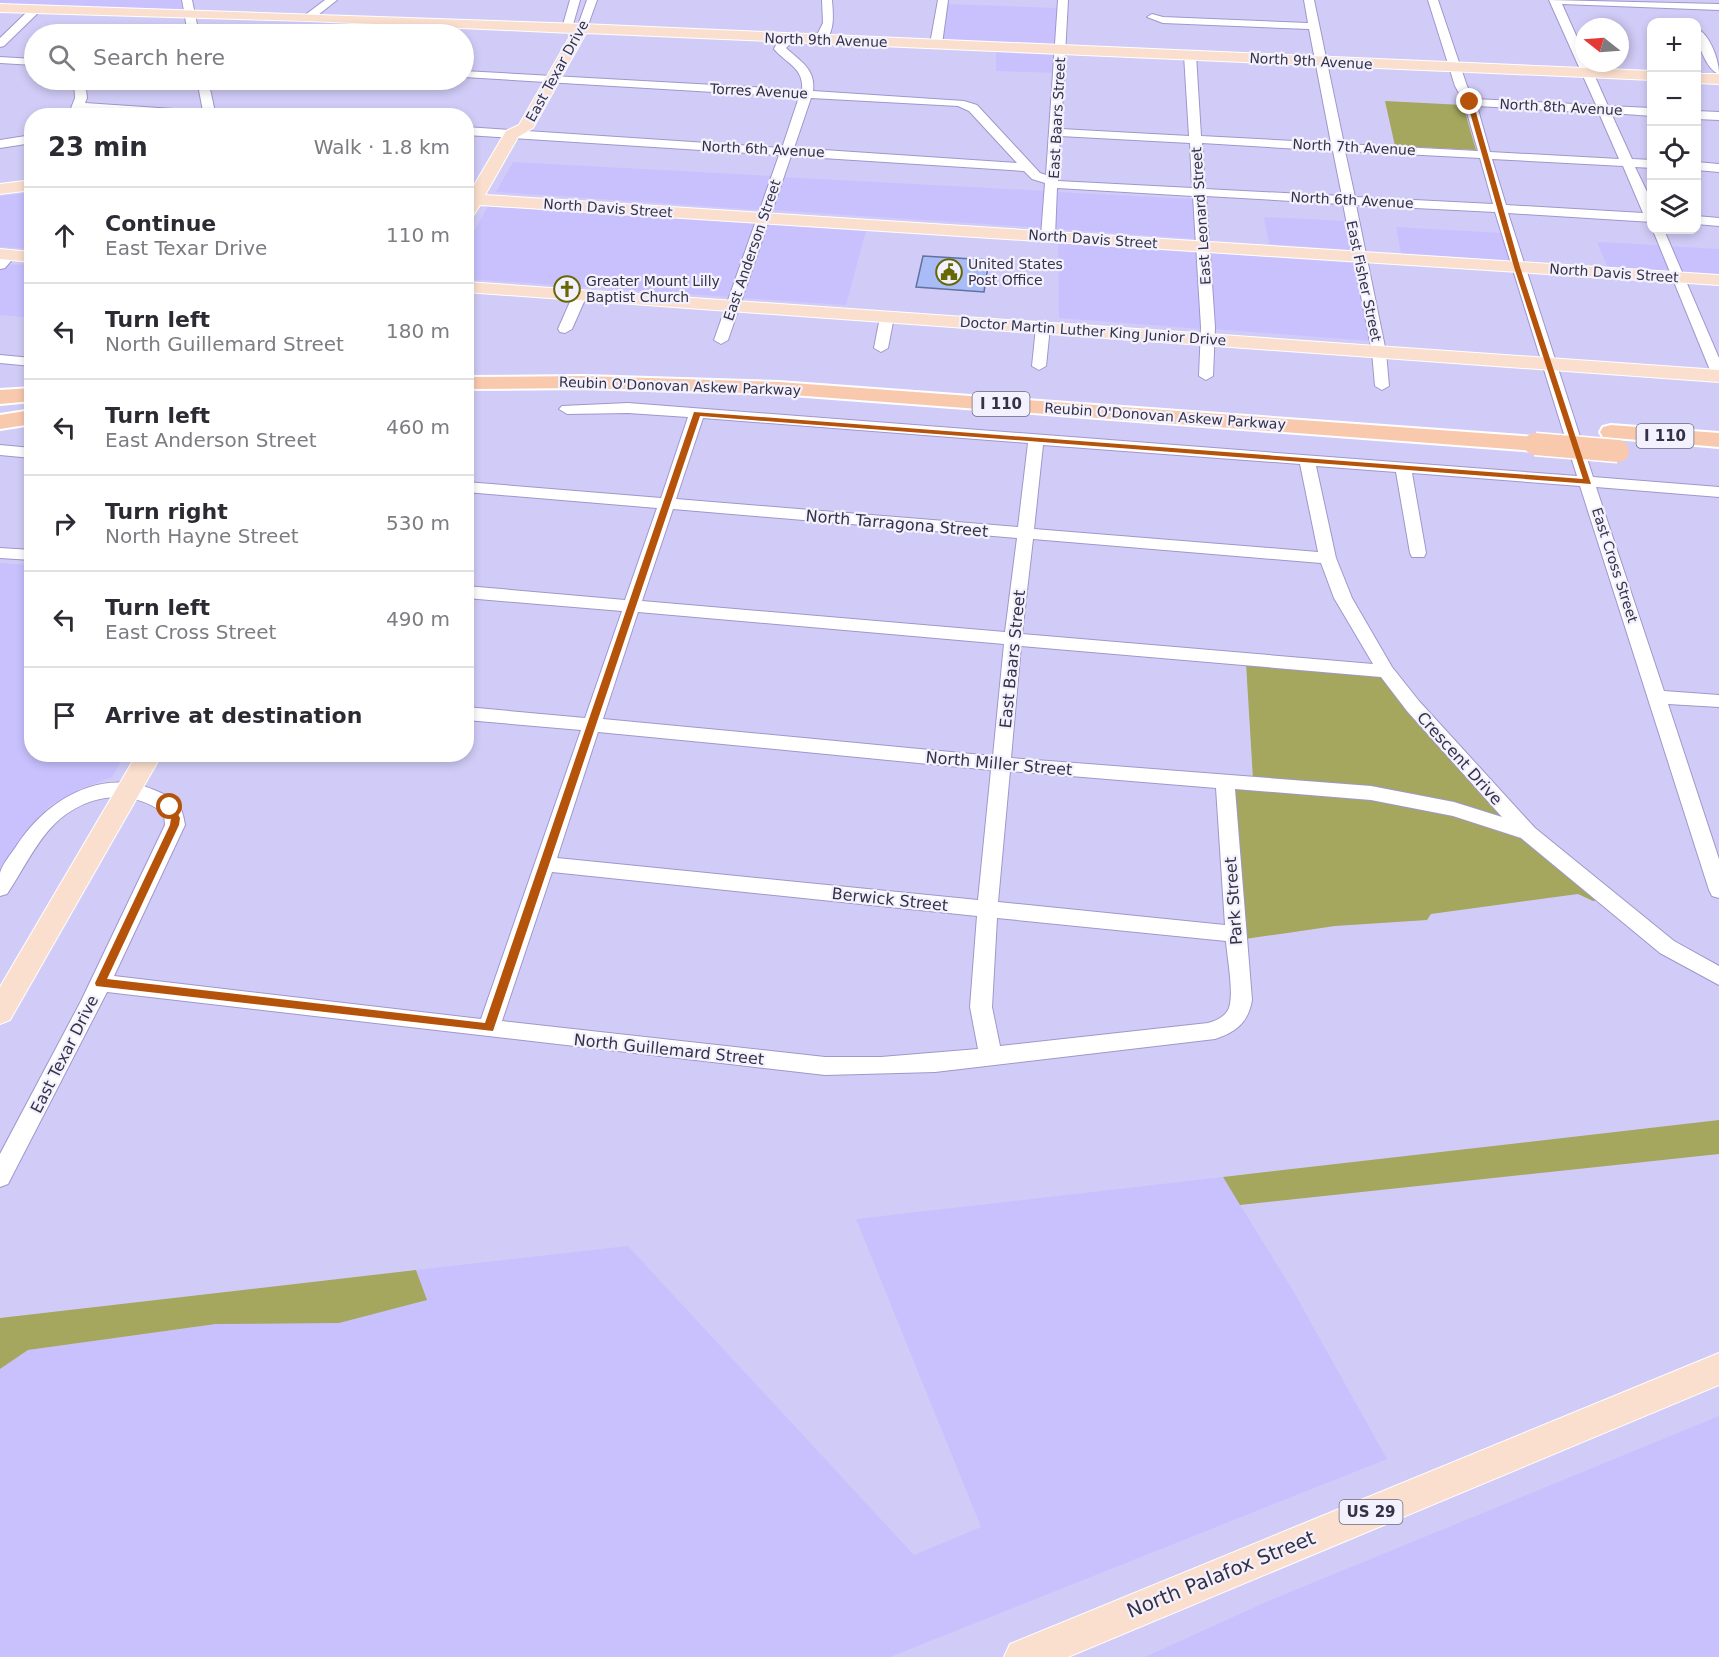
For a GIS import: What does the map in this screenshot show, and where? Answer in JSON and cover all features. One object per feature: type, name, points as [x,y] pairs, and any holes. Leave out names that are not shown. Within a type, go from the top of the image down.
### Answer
[{"type":"highway","name":"Reubin O'Donovan Askew Parkway","points":[[474,365],[656,365],[831,372],[1614,442],[1719,459]]},
{"type":"highway","name":"Reubin O'Donovan Askew Parkway","points":[[474,383],[584,382],[779,388],[1533,435]]},
{"type":"highway","points":[[0,397],[24,395]]},
{"type":"highway","points":[[0,414],[24,411]]},
{"type":"highway","points":[[0,422],[24,418]]},
{"type":"highway","name":"Reubin O'Donovan Askew Parkway","points":[[1614,442],[1719,440]]},
{"type":"main road","name":"North 9th Avenue","points":[[0,8],[422,24]]},
{"type":"main road","name":"North 9th Avenue","points":[[474,25],[1647,76]]},
{"type":"main road","name":"East Texar Drive","points":[[512,134],[508,125],[537,78],[574,28]]},
{"type":"main road","name":"East Texar Drive","points":[[474,195],[512,134],[525,128],[553,79],[574,28]]},
{"type":"main road","points":[[1701,78],[1719,79]]},
{"type":"main road","points":[[0,189],[24,186]]},
{"type":"main road","name":"North Davis Street","points":[[474,203],[763,218],[1719,280]]},
{"type":"main road","points":[[3,258],[24,257]]},
{"type":"main road","name":"Doctor Martin Luther King Junior Drive","points":[[474,288],[1719,376]]},
{"type":"main road","points":[[0,1012],[145,762]]},
{"type":"main road","name":"North Palafox Street","points":[[1023,1657],[1719,1369]]},
{"type":"street","points":[[187,0],[192,24]]},
{"type":"street","points":[[308,21],[332,0]]},
{"type":"street","name":"East Texar Drive","points":[[574,28],[575,0]]},
{"type":"street","name":"East Texar Drive","points":[[574,28],[592,0]]},
{"type":"street","points":[[821,39],[828,23],[827,0]]},
{"type":"street","points":[[936,44],[943,0]]},
{"type":"street","name":"East Baars Street","points":[[1048,236],[1063,0]]},
{"type":"street","name":"East Fisher Street","points":[[1309,0],[1379,352],[1382,386]]},
{"type":"street","name":"East Cross Street","points":[[1433,0],[1461,86],[1470,102],[1487,154],[1517,267],[1719,890]]},
{"type":"street","points":[[1647,209],[1555,0],[1719,7]]},
{"type":"street","points":[[0,44],[35,10]]},
{"type":"street","points":[[1152,17],[1163,20],[1314,26]]},
{"type":"street","name":"East Anderson Street","points":[[722,340],[809,84],[805,70],[780,49],[782,42],[790,38]]},
{"type":"street","points":[[1701,39],[1719,70]]},
{"type":"street","name":"East Leonard Street","points":[[1190,56],[1203,247],[1207,339],[1206,376]]},
{"type":"street","points":[[0,60],[24,61]]},
{"type":"street","name":"Torres Avenue","points":[[474,75],[960,103],[973,108],[1027,167]]},
{"type":"street","points":[[77,108],[82,90]]},
{"type":"street","points":[[205,90],[209,108]]},
{"type":"street","name":"North 8th Avenue","points":[[1470,102],[1647,112]]},
{"type":"street","points":[[1701,115],[1719,116]]},
{"type":"street","name":"North 6th Avenue","points":[[474,132],[1027,167],[1041,179],[1053,183],[1647,218]]},
{"type":"street","name":"North 7th Avenue","points":[[1056,132],[1647,164]]},
{"type":"street","points":[[0,144],[24,140]]},
{"type":"street","points":[[1701,166],[1719,168]]},
{"type":"street","points":[[1701,220],[1719,222]]},
{"type":"street","points":[[1659,234],[1719,376]]},
{"type":"street","points":[[565,329],[580,295]]},
{"type":"street","points":[[882,348],[887,317]]},
{"type":"street","points":[[1039,366],[1043,327]]},
{"type":"street","points":[[0,359],[24,361]]},
{"type":"street","points":[[567,409],[628,408],[1719,492]]},
{"type":"street","points":[[489,1028],[697,414]]},
{"type":"street","name":"East Baars Street","points":[[991,1057],[981,1007],[982,969],[1013,639],[1036,440]]},
{"type":"street","points":[[0,450],[24,452]]},
{"type":"street","name":"Crescent Drive","points":[[1307,461],[1328,558],[1343,598],[1386,671],[1420,714],[1528,833],[1667,947],[1719,976]]},
{"type":"street","points":[[1403,468],[1418,553]]},
{"type":"street","name":"North Tarragona Street","points":[[474,488],[1328,558]]},
{"type":"street","points":[[0,553],[24,554]]},
{"type":"street","points":[[474,593],[1386,671]]},
{"type":"street","points":[[1657,697],[1719,701]]},
{"type":"street","name":"North Miller Street","points":[[474,714],[1002,764],[1333,789],[1401,798],[1454,809],[1528,833]]},
{"type":"street","name":"Park Street","points":[[1225,782],[1241,1000],[1236,1018]]},
{"type":"street","name":"East Texar Drive","points":[[0,888],[45,822],[53,814],[88,795],[118,789],[143,792],[167,805],[175,818],[175,825],[100,983],[0,1177]]},
{"type":"street","name":"Berwick Street","points":[[545,864],[1236,934]]},
{"type":"street","name":"North Guillemard Street","points":[[100,983],[825,1066],[881,1066],[991,1057],[1208,1032],[1218,1030],[1236,1018]]},
{"type":"shaded area","points":[[0,0],[180,0],[182,11],[0,4]]},
{"type":"shaded area","points":[[947,4],[1058,8],[1056,45],[941,39]]},
{"type":"shaded area","points":[[996,52],[1056,55],[1055,73],[996,71]]},
{"type":"shaded area","points":[[513,162],[772,176],[761,210],[496,192]]},
{"type":"shaded area","points":[[782,177],[1047,191],[1043,228],[771,210]]},
{"type":"shaded area","points":[[1058,192],[1194,199],[1197,239],[1054,229]]},
{"type":"shaded area","points":[[24,194],[24,249],[0,247],[0,196]]},
{"type":"shaded area","points":[[488,206],[756,223],[730,297],[474,279],[474,231]]},
{"type":"shaded area","points":[[1264,217],[1346,221],[1352,250],[1269,244]]},
{"type":"shaded area","points":[[766,224],[866,231],[846,305],[741,298]]},
{"type":"shaded area","points":[[1396,227],[1502,233],[1510,261],[1401,254]]},
{"type":"shaded area","points":[[1597,242],[1658,245],[1670,272],[1608,268]]},
{"type":"shaded area","points":[[1058,243],[1198,253],[1202,329],[1059,318]]},
{"type":"shaded area","points":[[1669,246],[1719,249],[1719,275],[1681,272]]},
{"type":"shaded area","points":[[1209,253],[1354,263],[1370,341],[1214,329]]},
{"type":"shaded area","points":[[6,264],[24,265],[24,317],[0,315],[0,270]]},
{"type":"shaded area","points":[[0,563],[24,565],[24,762],[121,762],[112,777],[80,789],[49,806],[0,875]]},
{"type":"shaded area","points":[[1223,1177],[1295,1294],[1387,1459],[890,1657],[0,1657],[0,1369],[28,1350],[426,1299],[416,1270],[628,1246],[914,1555],[981,1527],[856,1219]]},
{"type":"shaded area","points":[[1719,1416],[1719,1657],[1145,1657],[1266,1602]]},
{"type":"green space","points":[[1385,101],[1463,105],[1476,150],[1395,146]]},
{"type":"green space","points":[[1246,663],[1381,675],[1508,821],[1253,779]]},
{"type":"green space","points":[[1233,788],[1372,798],[1453,814],[1523,837],[1598,900],[1593,901],[1578,894],[1431,914],[1427,920],[1335,926],[1245,939]]},
{"type":"green space","points":[[1719,1120],[1719,1154],[1240,1205],[1223,1177]]},
{"type":"green space","points":[[416,1270],[427,1300],[339,1323],[216,1324],[28,1350],[0,1369],[0,1318]]},
{"type":"building","name":"United States Post Office","points":[[923,256],[989,260],[984,292],[916,287]]},
{"type":"place","name":"United States Post Office","points":[[949,272]]},
{"type":"place","name":"Greater Mount Lilly Baptist Church","points":[[567,289]]},
{"type":"route","points":[[170,807],[173,810],[175,825],[100,983],[489,1028],[697,414],[1588,482],[1517,267],[1487,154],[1470,102]]}]
